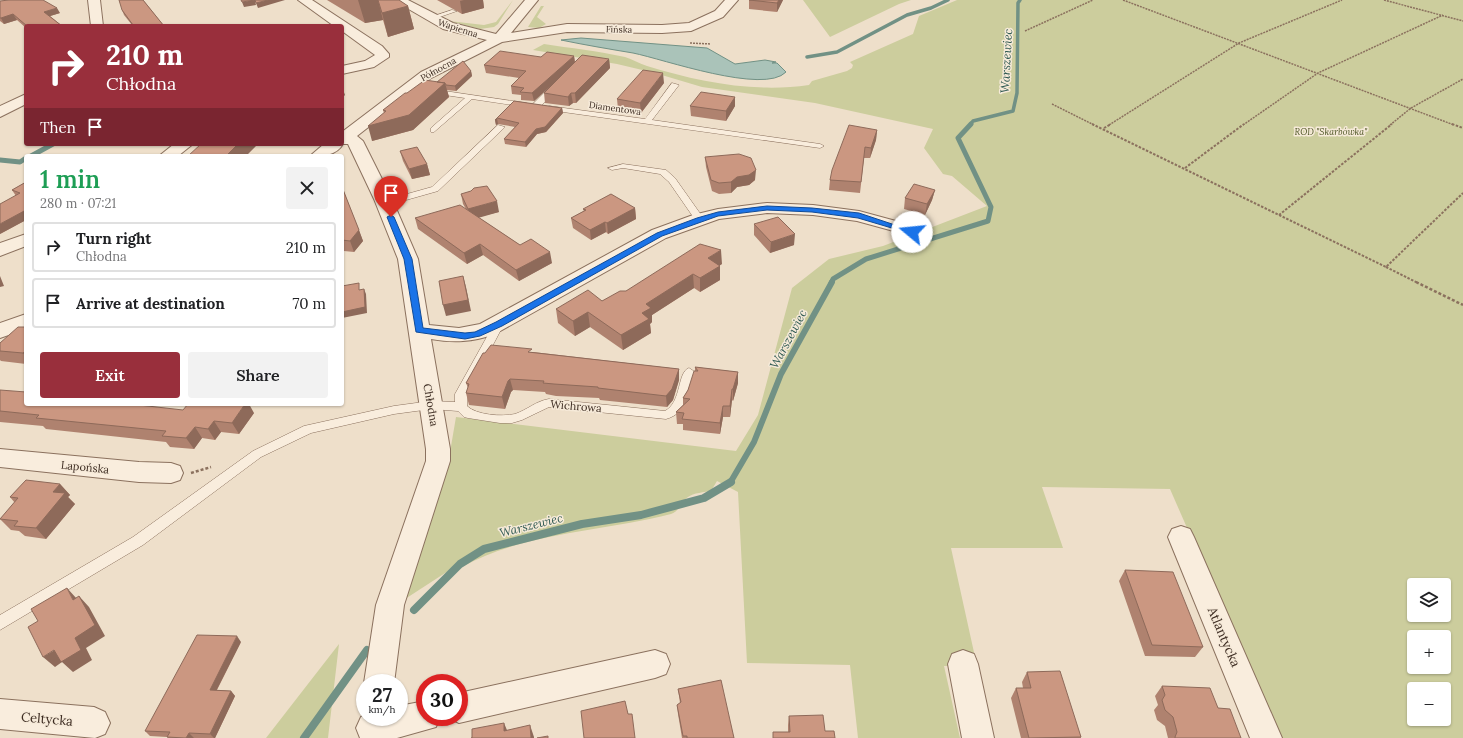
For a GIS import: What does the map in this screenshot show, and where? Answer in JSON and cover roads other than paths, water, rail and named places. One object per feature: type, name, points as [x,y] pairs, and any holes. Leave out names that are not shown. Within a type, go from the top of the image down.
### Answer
[{"type":"street","points":[[94,0],[97,24]]},
{"type":"street","points":[[304,0],[340,24]]},
{"type":"street","name":"Wapienna","points":[[399,0],[435,20],[463,31],[498,39]]},
{"type":"street","name":"Północna","points":[[344,138],[419,89],[433,70],[498,39],[532,0]]},
{"type":"street","name":"Fińska","points":[[498,39],[567,28],[662,29],[691,26],[718,14],[732,0]]},
{"type":"street","points":[[344,27],[382,54],[382,57],[376,62],[344,70]]},
{"type":"street","points":[[0,112],[24,99]]},
{"type":"street","name":"Chłodna","points":[[344,140],[355,141],[385,204],[408,259],[438,449],[438,460],[390,605],[380,674]]},
{"type":"street","points":[[170,154],[182,146]]},
{"type":"street","name":"Północna","points":[[321,154],[332,146]]},
{"type":"street","points":[[419,330],[465,336],[477,334],[499,324],[649,240],[699,219],[743,210],[781,208],[859,216],[912,232]]},
{"type":"street","points":[[0,250],[24,241]]},
{"type":"street","points":[[0,331],[24,322]]},
{"type":"street","name":"Lapońska","points":[[0,458],[139,472],[171,473]]},
{"type":"street","name":"Atlantycka","points":[[1181,537],[1266,738]]},
{"type":"street","points":[[468,706],[655,664]]},
{"type":"street","points":[[963,664],[978,738]]},
{"type":"street","name":"Celtycka","points":[[0,714],[94,723]]},
{"type":"street","points":[[372,728],[416,718]]},
{"type":"lane","points":[[435,20],[454,11]]},
{"type":"lane","points":[[435,20],[460,15]]},
{"type":"lane","points":[[536,106],[558,85]]},
{"type":"lane","points":[[647,122],[675,85]]},
{"type":"lane","name":"Diamentowa","points":[[419,89],[820,146]]},
{"type":"lane","points":[[434,130],[470,97]]},
{"type":"lane","points":[[385,204],[435,189],[501,127]]},
{"type":"lane","points":[[612,168],[623,166],[663,172],[672,180],[699,219]]},
{"type":"lane","points":[[0,623],[138,541],[257,454],[308,429],[394,410],[431,405],[461,407],[461,394],[499,324]]},
{"type":"lane","name":"Wichrowa","points":[[461,407],[468,414],[512,419],[523,415],[542,404],[549,403],[666,415],[673,413],[678,407],[689,372]]},
{"type":"waterway","points":[[807,57],[837,52],[907,15],[931,8],[948,0]]},
{"type":"waterway","name":"Warszewiec","points":[[970,125],[973,121],[1013,111],[1017,93],[1018,3],[1020,0]]},
{"type":"waterway","name":"Warszewiec","points":[[831,283],[833,279],[866,259],[988,221],[991,207],[958,138],[971,124]]},
{"type":"waterway","points":[[35,154],[49,146]]},
{"type":"waterway","points":[[0,160],[20,162],[24,159]]},
{"type":"waterway","name":"Warszewiec","points":[[730,482],[754,442],[781,374],[832,282]]},
{"type":"waterway","name":"Warszewiec","points":[[414,610],[460,564],[484,549],[582,524],[641,515],[704,498],[730,482]]},
{"type":"waterway","name":"Warszewiec","points":[[304,738],[367,650]]},
{"type":"park label","name":"ROD \"Skarbówka\"","points":[[1331,131]]}]
